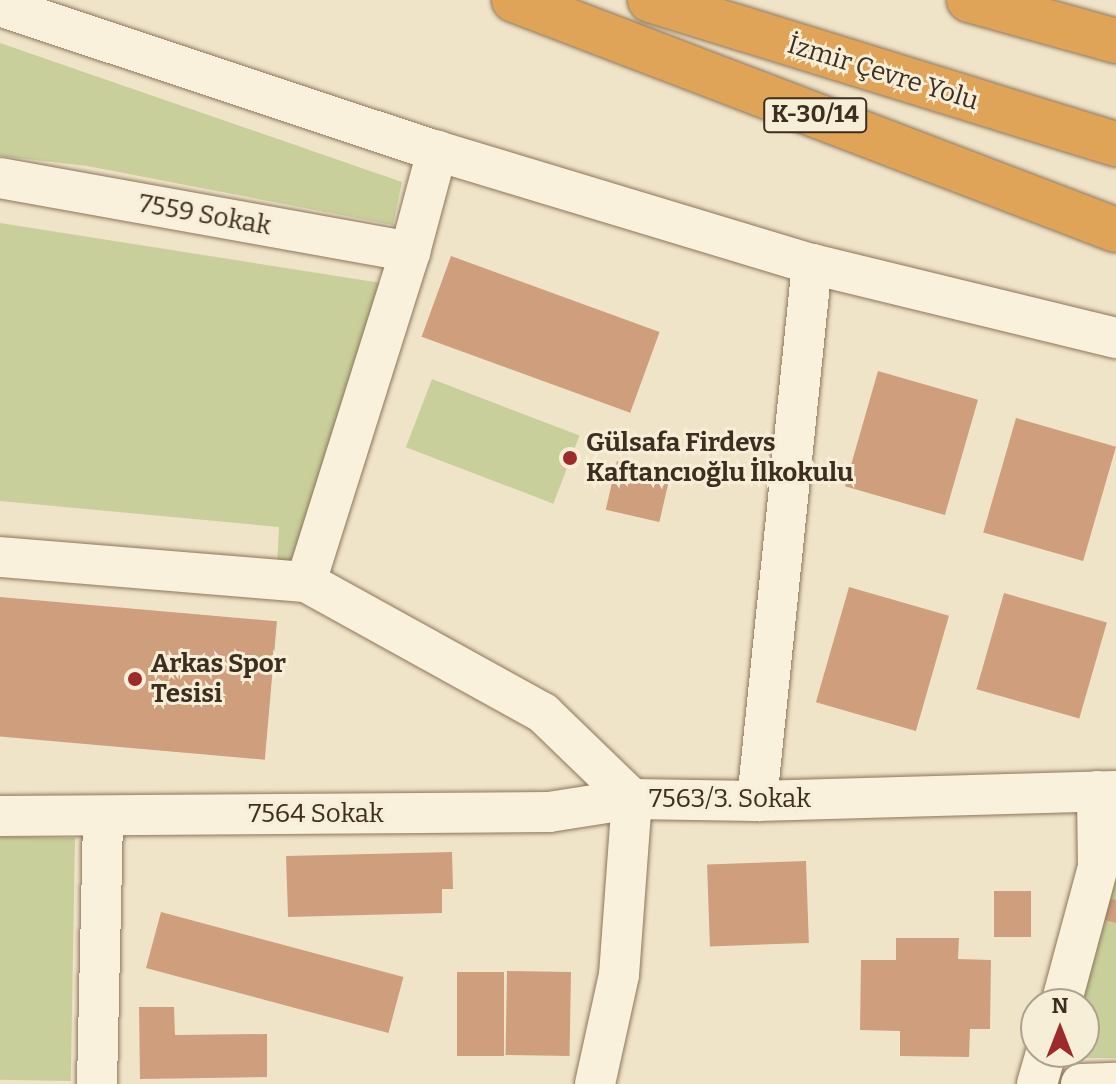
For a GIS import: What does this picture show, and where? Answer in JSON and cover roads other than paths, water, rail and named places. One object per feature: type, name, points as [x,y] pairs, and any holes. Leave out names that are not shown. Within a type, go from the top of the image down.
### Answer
[{"type":"highway","name":"K-30/14","points":[[514,0],[1116,230]]},
{"type":"highway","name":"İzmir Çevre Yolu","points":[[650,0],[1116,144]]},
{"type":"highway","points":[[969,0],[1116,41]]},
{"type":"street","points":[[0,6],[437,151],[812,264],[1116,338]]},
{"type":"street","points":[[306,582],[410,252],[437,151]]},
{"type":"street","name":"7559 Sokak","points":[[0,178],[410,252]]},
{"type":"street","points":[[757,801],[812,264]]},
{"type":"street","points":[[0,557],[306,582],[543,713],[632,799]]},
{"type":"street","points":[[1065,988],[1098,867],[1106,791]]},
{"type":"street","name":"7563/3. Sokak","points":[[595,1084],[619,975],[632,799],[757,801],[1106,791]]},
{"type":"street","name":"7564 Sokak","points":[[0,816],[549,812],[632,799]]},
{"type":"street","points":[[97,1084],[103,816]]},
{"type":"street","points":[[1081,1084],[1116,1083]]},
{"type":"place","name":"Gülsafa Firdevs Kaftancıoğlu İlkokulu","points":[[570,458]]},
{"type":"place","name":"Arkas Spor Tesisi","points":[[135,679]]}]
